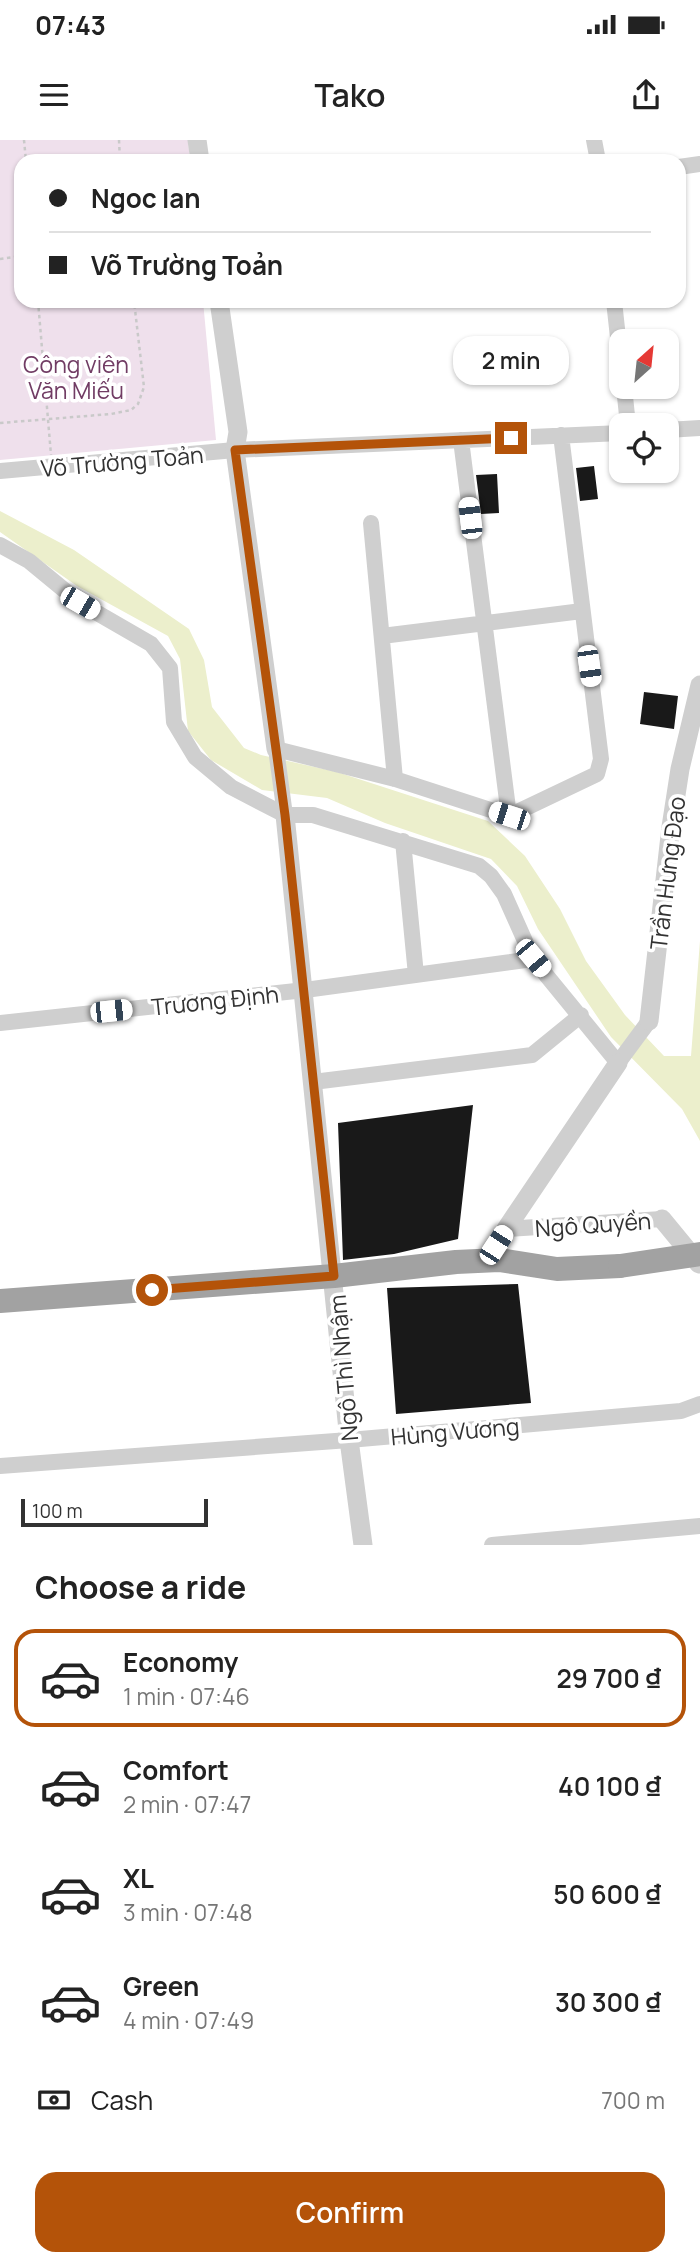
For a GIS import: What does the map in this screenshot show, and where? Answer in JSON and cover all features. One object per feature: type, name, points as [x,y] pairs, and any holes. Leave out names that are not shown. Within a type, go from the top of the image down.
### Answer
[{"type":"highway","points":[[0,1301],[334,1276],[486,1261],[557,1269],[620,1266],[700,1254]]},
{"type":"street","points":[[220,308],[238,432],[235,450],[285,815]]},
{"type":"street","points":[[615,308],[617,329]]},
{"type":"street","points":[[679,429],[700,428]]},
{"type":"street","name":"Võ Trường Toản","points":[[0,471],[235,450],[609,433]]},
{"type":"street","points":[[276,749],[395,779],[509,816],[597,774],[601,759],[561,435]]},
{"type":"street","points":[[461,440],[509,816]]},
{"type":"street","points":[[372,523],[395,779]]},
{"type":"street","points":[[0,545],[29,561],[80,603],[151,644],[170,668],[174,722],[195,757],[231,787],[285,815],[313,815],[403,841],[466,860],[491,876],[504,894],[533,958],[618,1063]]},
{"type":"street","points":[[382,636],[582,611]]},
{"type":"street","name":"Trần Hưng Đạo","points":[[649,1021],[673,815],[700,685]]},
{"type":"street","name":"Ngô Thì Nhậm","points":[[285,815],[349,1440],[363,1545]]},
{"type":"street","points":[[403,841],[416,975]]},
{"type":"street","name":"Trương Định","points":[[0,1023],[304,990],[533,958]]},
{"type":"street","points":[[313,1082],[532,1055],[581,1015]]},
{"type":"street","points":[[486,1261],[649,1021]]},
{"type":"street","name":"Ngô Quyền","points":[[506,1230],[662,1219],[700,1265]]},
{"type":"street","name":"Hùng Vương","points":[[0,1466],[349,1440],[681,1410],[700,1404]]},
{"type":"street","points":[[492,1545],[633,1539],[700,1526]]},
{"type":"path","points":[[39,308],[52,467]]},
{"type":"path","points":[[0,423],[131,410],[138,404],[144,387],[135,308]]},
{"type":"green space","name":"Công viên Văn Miếu","points":[[0,140],[188,140],[189,154],[14,154],[14,308],[204,308],[216,440],[0,460]]},
{"type":"shaded area","points":[[0,511],[74,550],[189,629],[204,660],[212,707],[244,748],[261,755],[337,772],[488,821],[525,856],[560,909],[586,961],[625,1015],[664,1056],[691,1056],[700,941],[700,1141],[682,1109],[611,1037],[538,929],[517,886],[491,859],[385,823],[327,798],[262,790],[211,760],[188,731],[180,659],[168,636],[77,586],[0,532]]},
{"type":"building","points":[[594,466],[598,499],[580,501],[576,468]]},
{"type":"building","points":[[497,474],[499,513],[481,514],[476,475]]},
{"type":"building","points":[[644,692],[678,696],[674,729],[640,724]]},
{"type":"building","points":[[473,1105],[458,1239],[394,1254],[343,1260],[338,1123]]},
{"type":"building","points":[[518,1284],[531,1403],[396,1414],[387,1288]]},
{"type":"route","points":[[152,1290],[334,1276],[285,815],[235,450],[511,438]]}]
